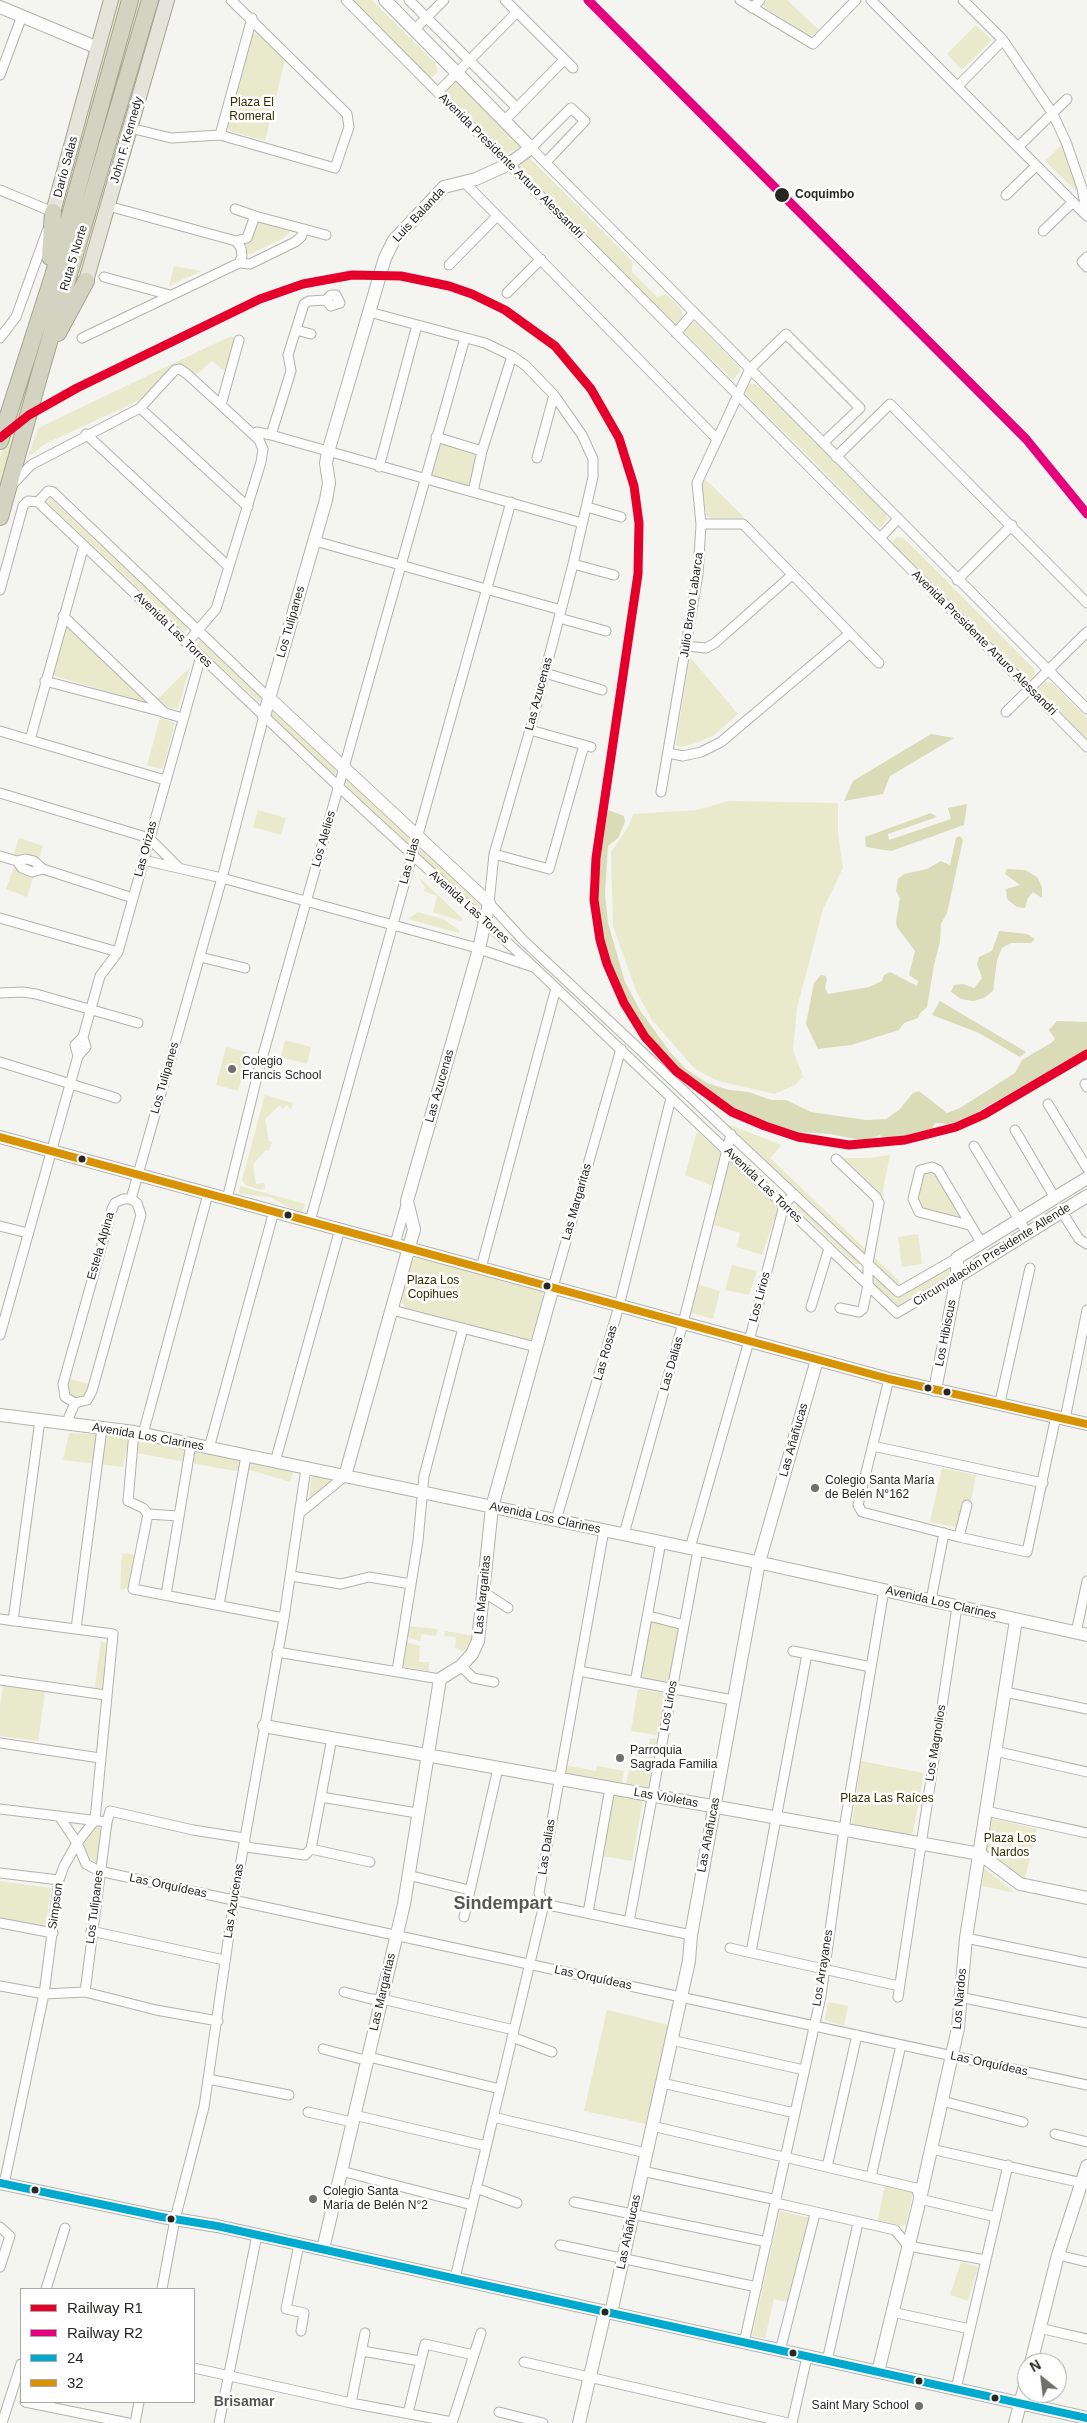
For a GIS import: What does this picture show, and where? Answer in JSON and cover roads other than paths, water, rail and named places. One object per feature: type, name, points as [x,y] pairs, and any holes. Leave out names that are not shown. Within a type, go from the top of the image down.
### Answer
[{"type":"highway","name":"Ruta 5 Norte","points":[[0,441],[44,307],[130,0]]},
{"type":"highway","name":"Ruta 5 Norte","points":[[0,516],[6,492],[21,459],[32,401],[150,0]]},
{"type":"highway","points":[[44,307],[54,212]]},
{"type":"highway","points":[[42,366],[86,281]]},
{"type":"main road","name":"Darío Salas","points":[[54,212],[112,0]]},
{"type":"main road","name":"John F. Kennedy","points":[[86,281],[167,0]]},
{"type":"street","points":[[130,128],[171,138],[220,135],[335,168],[349,127],[349,120],[340,106],[252,18],[231,0]]},
{"type":"street","name":"Avenida Presidente Arturo Alessandri","points":[[346,0],[1087,747]]},
{"type":"street","name":"Avenida Presidente Arturo Alessandri","points":[[384,0],[1087,709]]},
{"type":"street","points":[[409,0],[517,108]]},
{"type":"street","points":[[414,30],[444,0]]},
{"type":"street","points":[[505,0],[573,68]]},
{"type":"street","points":[[740,0],[814,44],[856,0]]},
{"type":"street","points":[[752,8],[760,0]]},
{"type":"street","points":[[871,0],[1087,216]]},
{"type":"street","points":[[963,0],[1003,40],[1053,114],[1070,151],[1082,188],[1087,216]]},
{"type":"street","points":[[2,5],[22,16],[98,48]]},
{"type":"street","points":[[438,92],[517,12]]},
{"type":"street","points":[[0,75],[22,16]]},
{"type":"street","points":[[220,135],[252,18]]},
{"type":"street","points":[[958,86],[1003,40]]},
{"type":"street","points":[[504,121],[564,60]]},
{"type":"street","points":[[1018,147],[1067,99]]},
{"type":"street","name":"Luis Balanda","points":[[375,287],[385,258],[394,240],[444,187],[464,182],[508,164],[531,148],[570,108],[585,122],[546,162]]},
{"type":"street","points":[[1006,195],[1036,166]]},
{"type":"street","points":[[464,182],[717,439]]},
{"type":"street","points":[[0,190],[54,212]]},
{"type":"street","points":[[1044,232],[1073,202]]},
{"type":"street","points":[[108,206],[236,241],[247,238],[255,216]]},
{"type":"street","points":[[236,209],[326,235]]},
{"type":"street","name":"Darío Salas","points":[[0,338],[3,328],[16,317],[54,212]]},
{"type":"street","points":[[448,265],[497,216]]},
{"type":"street","points":[[82,338],[239,263],[250,264],[295,242],[301,237],[304,230]]},
{"type":"street","points":[[236,241],[242,252],[239,263]]},
{"type":"street","points":[[1087,257],[1082,262],[1087,267]]},
{"type":"street","points":[[508,293],[541,260]]},
{"type":"street","points":[[104,277],[170,295]]},
{"type":"street","name":"Los Tulipanes","points":[[131,1199],[222,878],[269,698],[315,541],[328,487],[326,464],[328,452],[375,287]]},
{"type":"street","points":[[272,435],[291,371],[288,355],[304,304],[309,301],[326,300]]},
{"type":"street","name":"Las Azucenas","points":[[369,312],[485,343],[512,356],[526,366],[554,395],[582,435],[593,459],[587,507],[573,564],[530,730],[494,854],[486,922],[395,1244]]},
{"type":"street","points":[[676,333],[694,312]]},
{"type":"street","points":[[379,466],[417,325]]},
{"type":"street","points":[[296,330],[311,334]]},
{"type":"street","points":[[750,369],[786,334],[860,408],[823,443]]},
{"type":"street","name":"Los Alelies","points":[[227,1199],[259,1069],[465,338]]},
{"type":"street","points":[[221,405],[239,340]]},
{"type":"street","points":[[473,492],[482,451],[512,356]]},
{"type":"street","name":"Julio Bravo Labarca","points":[[661,792],[698,574],[701,524],[697,482],[750,369]]},
{"type":"street","points":[[21,459],[86,434],[140,408],[175,370],[180,370],[187,374],[253,434],[263,448],[262,462],[216,609],[187,643]]},
{"type":"street","points":[[537,458],[554,395]]},
{"type":"street","points":[[836,456],[890,404],[1012,525],[1087,603]]},
{"type":"street","points":[[140,408],[248,507]]},
{"type":"street","points":[[253,434],[257,432],[272,435],[425,480],[512,502],[582,523]]},
{"type":"street","points":[[86,434],[228,566]]},
{"type":"street","points":[[436,437],[482,451]]},
{"type":"street","name":"Avenida Las Torres","points":[[897,1313],[536,968],[411,855],[38,502],[48,491],[53,492],[269,698],[417,835],[489,903],[523,940],[898,1292]]},
{"type":"street","points":[[0,590],[23,506],[28,501],[38,502]]},
{"type":"street","name":"Las Lilas","points":[[310,1221],[411,855],[512,502]]},
{"type":"street","points":[[587,507],[621,517]]},
{"type":"street","points":[[880,538],[898,519]]},
{"type":"street","points":[[701,524],[743,524],[879,663]]},
{"type":"street","points":[[957,580],[1012,525]]},
{"type":"street","points":[[315,541],[487,589],[606,631]]},
{"type":"street","points":[[30,740],[84,545]]},
{"type":"street","points":[[573,564],[614,575]]},
{"type":"street","points":[[686,646],[706,648],[715,643],[792,575]]},
{"type":"street","points":[[63,616],[165,713]]},
{"type":"street","points":[[1006,712],[1087,632]]},
{"type":"street","points":[[668,753],[683,756],[701,752],[721,742],[849,634]]},
{"type":"street","name":"Las Orizas","points":[[0,1335],[4,1303],[28,1233],[78,1056],[75,1045],[83,1037],[100,976],[118,952],[201,656]]},
{"type":"street","points":[[545,672],[602,690]]},
{"type":"street","points":[[46,680],[183,718]]},
{"type":"street","points":[[494,854],[549,869],[587,746],[530,730]]},
{"type":"street","points":[[0,731],[165,780]]},
{"type":"street","points":[[0,792],[149,838],[179,867]]},
{"type":"street","points":[[0,856],[17,861],[22,868],[32,872],[43,869],[133,898]]},
{"type":"street","points":[[143,860],[222,878],[393,924],[536,968]]},
{"type":"street","points":[[0,918],[118,952]]},
{"type":"street","points":[[200,957],[245,968]]},
{"type":"street","points":[[481,1268],[556,988]]},
{"type":"street","points":[[0,993],[23,992],[36,994],[138,1023]]},
{"type":"street","name":"Las Margaritas","points":[[323,2249],[396,1935],[408,1875],[440,1679],[461,1666],[472,1654],[478,1641],[492,1507],[621,1049]]},
{"type":"street","points":[[0,1062],[116,1098]]},
{"type":"street","name":"Las Rosas","points":[[556,1520],[619,1306],[671,1098]]},
{"type":"street","points":[[1048,1104],[1087,1168]]},
{"type":"street","points":[[1015,1130],[1054,1198]]},
{"type":"street","name":"Las Dalias","points":[[624,1534],[683,1323],[731,1134]]},
{"type":"street","points":[[0,1137],[817,1360],[935,1390],[1000,1402],[1087,1424]]},
{"type":"street","points":[[974,1146],[1027,1233]]},
{"type":"street","points":[[836,1159],[876,1196],[879,1203],[868,1263],[868,1285],[861,1311],[840,1308]]},
{"type":"street","points":[[969,1225],[920,1212],[913,1199],[920,1170],[932,1167],[938,1170],[982,1244]]},
{"type":"street","name":"Circunvalación Presidente Allende","points":[[898,1292],[982,1244],[1087,1178]]},
{"type":"street","points":[[178,1516],[148,1514],[143,1508],[128,1501],[138,1433],[208,1194]]},
{"type":"street","name":"Los Lirios","points":[[629,1922],[684,1624],[694,1549],[784,1205],[794,1194]]},
{"type":"street","name":"Circunvalación Presidente Allende","points":[[897,1313],[1087,1196]]},
{"type":"street","points":[[66,1424],[75,1403],[87,1400],[92,1391],[141,1215],[139,1206],[131,1199]]},
{"type":"street","name":"Estela Alpina","points":[[75,1403],[65,1397],[63,1384],[112,1209],[119,1200],[131,1199]]},
{"type":"street","name":"Las Azucenas","points":[[345,1476],[414,1230],[407,1201]]},
{"type":"street","points":[[209,1448],[274,1211]]},
{"type":"street","points":[[1062,1212],[1079,1239],[1087,1244]]},
{"type":"street","points":[[0,1226],[28,1233]]},
{"type":"street","points":[[275,1462],[340,1229]]},
{"type":"street","points":[[811,1307],[829,1248]]},
{"type":"street","name":"Los Hibiscus","points":[[935,1390],[957,1277],[958,1258]]},
{"type":"street","points":[[1000,1402],[1030,1268]]},
{"type":"street","points":[[392,1310],[536,1347]]},
{"type":"street","points":[[889,1379],[858,1505],[862,1512],[1027,1552],[1087,1310]]},
{"type":"street","points":[[397,1671],[424,1493],[424,1476],[463,1328]]},
{"type":"street","name":"Las Añañucas","points":[[579,2423],[623,2258],[688,1961],[690,1935],[759,1562],[817,1360]]},
{"type":"street","name":"Avenida Los Clarines","points":[[0,1415],[138,1433],[759,1562],[1081,1634]]},
{"type":"street","points":[[13,1621],[40,1420]]},
{"type":"street","points":[[76,1629],[102,1428]]},
{"type":"street","points":[[166,1595],[191,1444]]},
{"type":"street","points":[[873,1446],[1043,1483]]},
{"type":"street","points":[[219,1605],[246,1456]]},
{"type":"street","name":"Las Azucenas","points":[[162,2288],[176,2219],[204,2107],[218,2021],[224,1960],[291,1576],[306,1468]]},
{"type":"street","points":[[301,1512],[345,1476]]},
{"type":"street","points":[[959,1537],[967,1505]]},
{"type":"street","points":[[148,1514],[133,1589],[284,1618]]},
{"type":"street","name":"Las Dalias","points":[[454,2278],[544,1904],[540,1893],[558,1778],[604,1530]]},
{"type":"street","points":[[931,1600],[944,1533]]},
{"type":"street","points":[[635,1682],[649,1616],[661,1542]]},
{"type":"street","points":[[291,1576],[341,1584],[370,1577],[411,1584]]},
{"type":"street","points":[[1081,1634],[1087,1581]]},
{"type":"street","name":"Los Arrayanes","points":[[744,2343],[821,1996],[844,1830],[884,1590]]},
{"type":"street","points":[[482,1591],[508,1608]]},
{"type":"street","name":"Los Magnolios","points":[[898,1998],[957,1607]]},
{"type":"street","points":[[649,1616],[684,1624]]},
{"type":"street","points":[[0,1619],[113,1634],[95,1820]]},
{"type":"street","name":"Los Nardos","points":[[878,2372],[920,2199],[958,2028],[959,1998],[966,1938],[1016,1620]]},
{"type":"street","points":[[794,1651],[871,1667]]},
{"type":"street","points":[[277,1652],[440,1679]]},
{"type":"street","points":[[751,1952],[807,1654]]},
{"type":"street","points":[[461,1666],[473,1678],[494,1682]]},
{"type":"street","points":[[579,1671],[733,1700]]},
{"type":"street","points":[[0,1680],[106,1695]]},
{"type":"street","points":[[1004,1692],[1087,1709]]},
{"type":"street","name":"Las Violetas","points":[[264,1726],[980,1854],[1020,1884],[1087,1898]]},
{"type":"street","points":[[0,1809],[107,1822],[110,1810],[193,1830],[244,1838],[246,1847],[305,1855],[310,1849],[332,1738]]},
{"type":"street","points":[[0,1743],[100,1758]]},
{"type":"street","points":[[995,1751],[1087,1772]]},
{"type":"street","points":[[464,1917],[498,1768]]},
{"type":"street","points":[[588,1913],[610,1788]]},
{"type":"street","points":[[321,1797],[417,1813]]},
{"type":"street","points":[[986,1811],[1087,1833]]},
{"type":"street","points":[[59,1816],[77,1843],[86,1864],[99,1871]]},
{"type":"street","name":"Simpson","points":[[2,2184],[44,1994],[59,1880],[64,1866],[77,1843],[95,1820]]},
{"type":"street","name":"Los Tulipanes","points":[[85,1992],[91,1931],[107,1822]]},
{"type":"street","points":[[310,1849],[370,1862]]},
{"type":"street","name":"Las Orquídeas","points":[[99,1871],[1087,2085]]},
{"type":"street","points":[[0,1873],[59,1880]]},
{"type":"street","points":[[408,1875],[469,1890]]},
{"type":"street","points":[[544,1904],[690,1935]]},
{"type":"street","points":[[0,1923],[53,1933]]},
{"type":"street","points":[[91,1931],[224,1960]]},
{"type":"street","points":[[966,1938],[1087,1962]]},
{"type":"street","points":[[730,1948],[899,1986]]},
{"type":"street","points":[[0,1986],[44,1994],[85,1992],[156,2010],[218,2021]]},
{"type":"street","points":[[344,1992],[371,1999],[382,1998],[513,2034],[552,2052]]},
{"type":"street","points":[[959,1998],[1087,2023]]},
{"type":"street","points":[[827,2167],[857,2035]]},
{"type":"street","points":[[671,2040],[804,2070]]},
{"type":"street","points":[[871,2177],[901,2045]]},
{"type":"street","points":[[323,2049],[361,2059],[372,2058],[500,2089]]},
{"type":"street","points":[[208,2079],[289,2095]]},
{"type":"street","points":[[662,2083],[795,2113]]},
{"type":"street","points":[[942,2101],[1023,2122]]},
{"type":"street","points":[[308,2112],[353,2118],[486,2146]]},
{"type":"street","points":[[493,2118],[646,2153]]},
{"type":"street","points":[[652,2126],[916,2188],[920,2199],[996,2216]]},
{"type":"street","points":[[1055,2134],[1087,2142]]},
{"type":"street","points":[[931,2149],[1084,2183]]},
{"type":"street","points":[[956,2389],[1008,2165]]},
{"type":"street","points":[[1034,2353],[1058,2255],[1084,2183],[1087,2166]]},
{"type":"street","points":[[341,2171],[472,2205]]},
{"type":"street","points":[[642,2171],[777,2201],[815,2214],[895,2230],[908,2246],[986,2260]]},
{"type":"street","points":[[2,2184],[323,2249],[1017,2402]]},
{"type":"street","points":[[476,2188],[517,2203]]},
{"type":"street","points":[[574,2202],[767,2242]]},
{"type":"street","points":[[780,2351],[815,2214]]},
{"type":"street","points":[[827,2361],[858,2223]]},
{"type":"street","points":[[0,2227],[10,2236],[0,2267]]},
{"type":"street","points":[[46,2288],[65,2228]]},
{"type":"street","points":[[219,2423],[257,2235]]},
{"type":"street","points":[[299,2244],[286,2310],[304,2313],[301,2331]]},
{"type":"street","points":[[560,2245],[757,2287]]},
{"type":"street","points":[[1058,2255],[1087,2262]]},
{"type":"street","points":[[892,2312],[970,2329]]},
{"type":"street","points":[[1040,2328],[1087,2339]]},
{"type":"street","points":[[195,2368],[452,2423],[481,2332]]},
{"type":"street","points":[[351,2403],[365,2333]]},
{"type":"street","points":[[408,2413],[425,2344],[474,2356]]},
{"type":"street","points":[[362,2351],[420,2361]]},
{"type":"street","points":[[524,2362],[590,2379],[790,2423],[807,2357]]},
{"type":"street","points":[[2,2423],[20,2367]]},
{"type":"street","points":[[10,2399],[20,2401]]},
{"type":"street","points":[[30,2403],[128,2423]]},
{"type":"street","points":[[135,2423],[139,2403]]},
{"type":"street","points":[[1014,2423],[1021,2403],[1087,2418]]},
{"type":"street","points":[[500,2412],[543,2423]]},
{"type":"rail line","name":"R2","points":[[588,0],[1026,439],[1087,514]]},
{"type":"rail line","name":"R1","points":[[0,438],[29,415],[77,388],[260,299],[303,284],[352,275],[401,276],[449,286],[472,294],[505,310],[555,346],[591,389],[619,438],[634,486],[639,523],[638,574],[596,858],[594,900],[600,940],[607,964],[624,1003],[645,1037],[676,1071],[732,1112],[798,1137],[849,1145],[905,1140],[956,1127],[983,1115],[1087,1054]]},
{"type":"place","name":"Coquimbo","points":[[782,195]]},
{"type":"place","name":"Colegio Francis School","points":[[232,1069]]},
{"type":"place","name":"Colegio Santa María de Belén N°162","points":[[815,1488]]},
{"type":"place","name":"Parroquia Sagrada Familia","points":[[620,1758]]},
{"type":"place","name":"Colegio Santa María de Belén N°2","points":[[313,2199]]},
{"type":"place","name":"Saint Mary School","points":[[919,2406]]},
{"type":"district","name":"Sindempart","points":[[503,1904]]},
{"type":"district","name":"Brisamar","points":[[244,2402]]},
{"type":"park label","name":"Plaza El Romeral","points":[[252,110]]},
{"type":"park label","name":"Plaza Los Copihues","points":[[433,1288]]},
{"type":"park label","name":"Plaza Las Raíces","points":[[887,1799]]},
{"type":"park label","name":"Plaza Los Nardos","points":[[1010,1846]]}]
